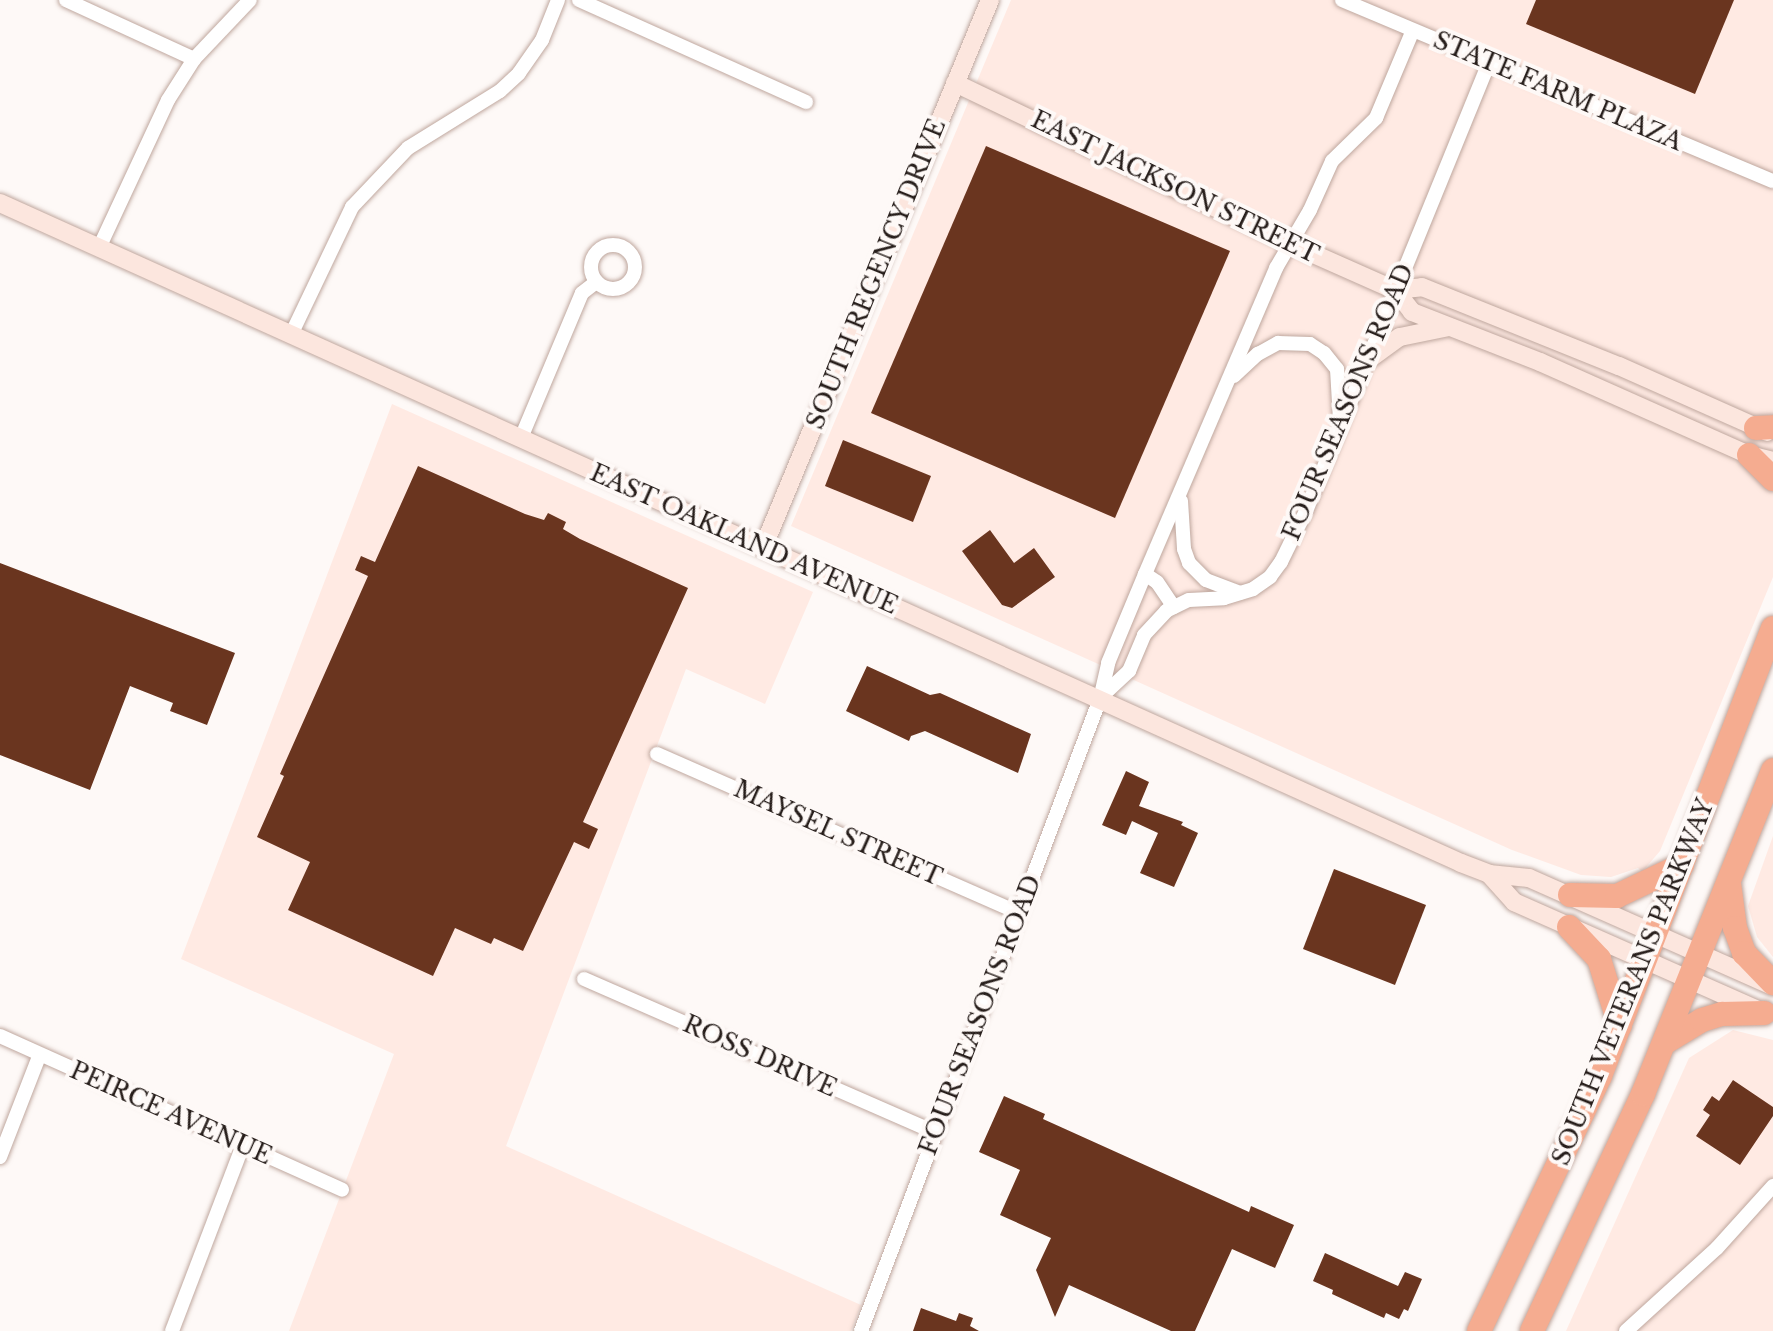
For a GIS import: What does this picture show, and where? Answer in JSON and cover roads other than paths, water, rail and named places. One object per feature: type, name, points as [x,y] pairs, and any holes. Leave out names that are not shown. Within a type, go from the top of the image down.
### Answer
[{"type":"highway","points":[[1749,455],[1773,479]]},
{"type":"highway","name":"SOUTH VETERANS PARKWAY","points":[[1479,1331],[1543,1201],[1620,1026],[1773,628]]},
{"type":"highway","name":"SOUTH VETERANS PARKWAY","points":[[1532,1331],[1606,1178],[1664,1043],[1773,770]]},
{"type":"highway","points":[[1570,895],[1617,896],[1682,865]]},
{"type":"highway","points":[[1729,883],[1735,928],[1744,953],[1773,984]]},
{"type":"highway","points":[[1569,927],[1599,959],[1620,1026]]},
{"type":"highway","points":[[1664,1043],[1702,1020],[1722,1014],[1769,1015]]},
{"type":"main road","name":"SOUTH REGENCY DRIVE","points":[[763,548],[990,0]]},
{"type":"main road","name":"EAST JACKSON STREET","points":[[955,83],[1291,244],[1395,290],[1412,312],[1540,362],[1749,455],[1773,461]]},
{"type":"main road","name":"EAST OAKLAND AVENUE","points":[[0,203],[1489,874],[1529,878],[1773,984]]},
{"type":"main road","name":"EAST JACKSON STREET","points":[[1395,290],[1422,287],[1619,366],[1767,430]]},
{"type":"main road","points":[[1497,317],[1540,362]]},
{"type":"main road","points":[[1368,360],[1400,337],[1452,327]]},
{"type":"main road","name":"EAST OAKLAND AVENUE","points":[[1489,874],[1514,902],[1769,1015]]},
{"type":"street","points":[[66,0],[194,59]]},
{"type":"street","points":[[99,248],[156,122],[194,59],[250,0]]},
{"type":"street","points":[[291,335],[352,207],[408,148],[500,91],[519,73],[542,40],[558,0]]},
{"type":"street","points":[[579,0],[806,102]]},
{"type":"street","name":"STATE FARM PLAZA","points":[[1342,0],[1773,181]]},
{"type":"street","name":"FOUR SEASONS ROAD","points":[[861,1331],[1100,699],[1108,663],[1145,574],[1181,497],[1276,268],[1332,161],[1376,118],[1413,30]]},
{"type":"street","name":"FOUR SEASONS ROAD","points":[[1100,699],[1129,671],[1144,635],[1174,607],[1207,596],[1224,598],[1240,593],[1263,583],[1281,562],[1340,428],[1489,63]]},
{"type":"street","points":[[521,438],[582,293],[596,282]]},
{"type":"street","points":[[1229,381],[1258,354],[1278,343],[1310,344],[1324,353],[1337,369],[1340,428]]},
{"type":"street","points":[[1181,497],[1184,549],[1189,563],[1206,580],[1240,593]]},
{"type":"street","points":[[1145,574],[1157,582],[1174,607]]},
{"type":"street","name":"MAYSEL STREET","points":[[657,754],[1019,913]]},
{"type":"street","name":"ROSS DRIVE","points":[[584,979],[936,1133]]},
{"type":"street","name":"PEIRCE AVENUE","points":[[0,1036],[342,1190]]},
{"type":"street","points":[[0,1157],[40,1054]]},
{"type":"street","points":[[172,1331],[243,1145]]},
{"type":"street","points":[[1626,1331],[1717,1248],[1773,1186]]}]
